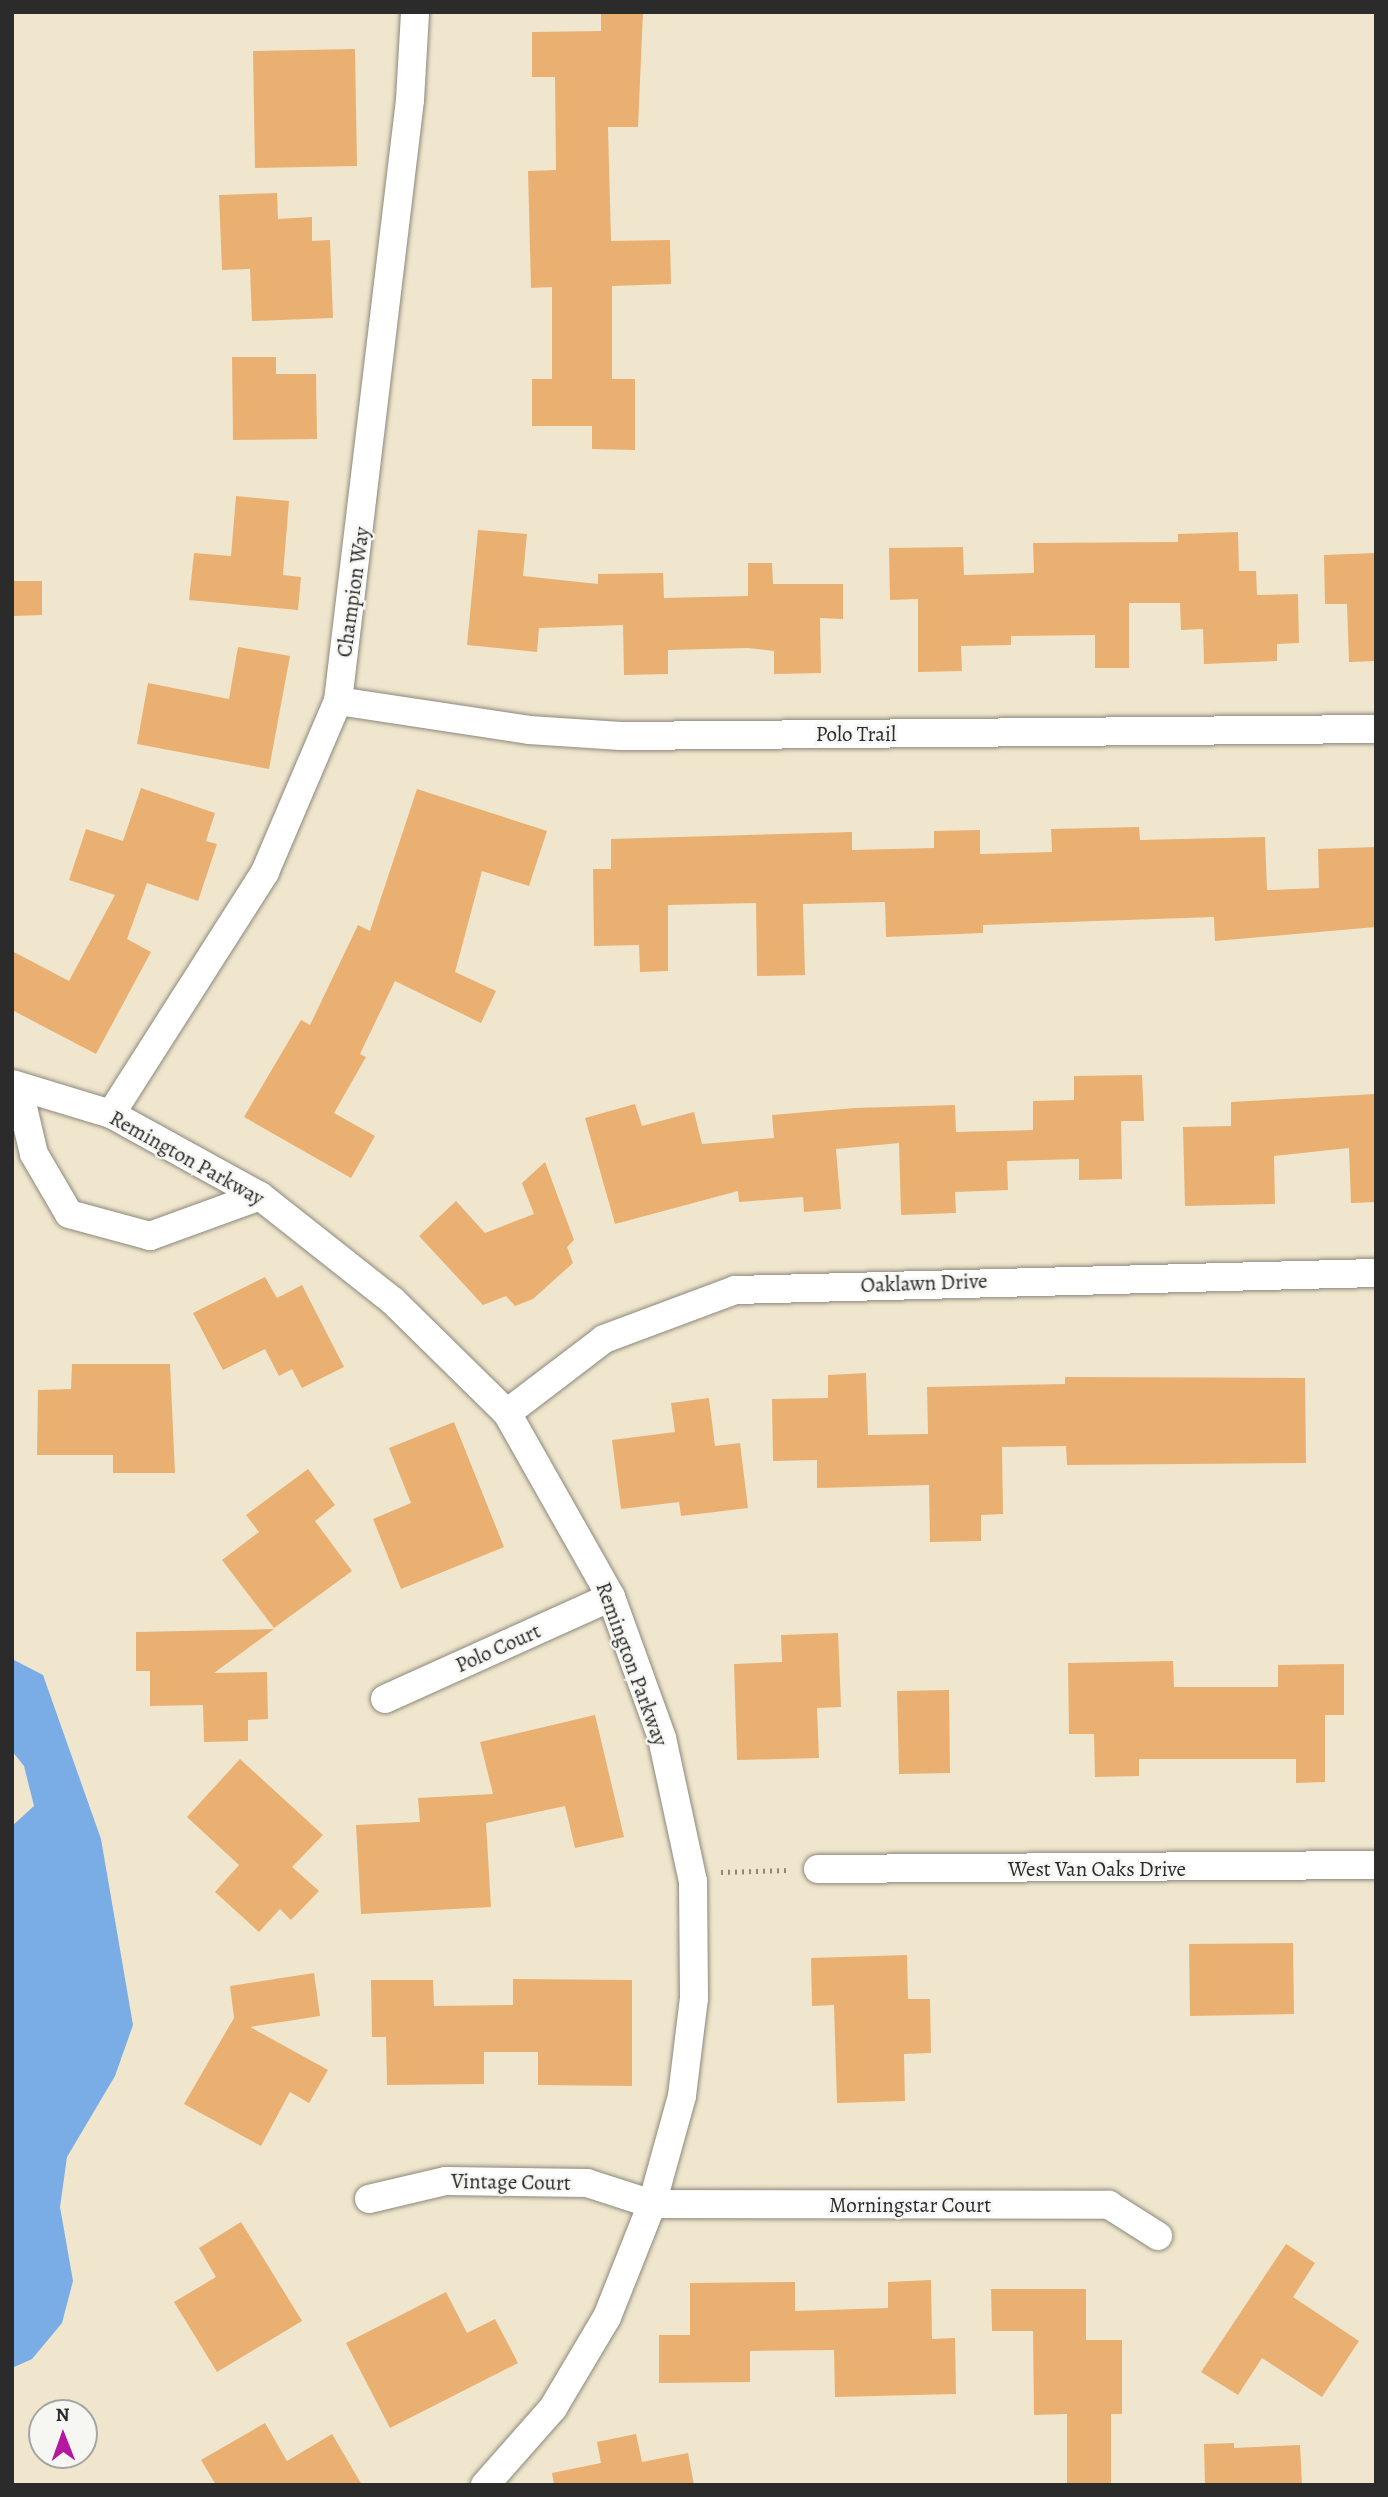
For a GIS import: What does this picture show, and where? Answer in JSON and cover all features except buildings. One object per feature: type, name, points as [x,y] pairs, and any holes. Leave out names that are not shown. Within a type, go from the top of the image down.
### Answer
[{"type":"street","name":"Champion Way","points":[[111,1114],[265,872],[338,701],[410,100],[415,12]]},
{"type":"street","name":"Polo Trail","points":[[338,701],[529,730],[621,736],[1376,729]]},
{"type":"street","name":"Remington Parkway","points":[[15,1085],[111,1114],[260,1196],[393,1301],[508,1413],[611,1597],[662,1738],[691,1873],[694,1998],[682,2096],[652,2204],[607,2317],[553,2408],[485,2485]]},
{"type":"street","points":[[15,1085],[34,1154],[69,1214],[150,1236],[260,1196]]},
{"type":"street","name":"Oaklawn Drive","points":[[508,1413],[604,1339],[735,1290],[1376,1273]]},
{"type":"street","name":"Polo Court","points":[[385,1699],[611,1597]]},
{"type":"street","name":"West Van Oaks Drive","points":[[818,1869],[1376,1865]]},
{"type":"street","name":"Vintage Court","points":[[369,2199],[446,2180],[587,2183],[652,2204]]},
{"type":"street","name":"Morningstar Court","points":[[652,2204],[1109,2206],[1158,2236]]},
{"type":"path","points":[[691,1873],[818,1869]]},
{"type":"water","points":[[12,1659],[43,1675],[101,1839],[133,2025],[115,2076],[67,2157],[60,2207],[73,2281],[62,2323],[32,2359],[12,2368],[12,1826],[34,1806],[24,1766],[12,1751]]}]
